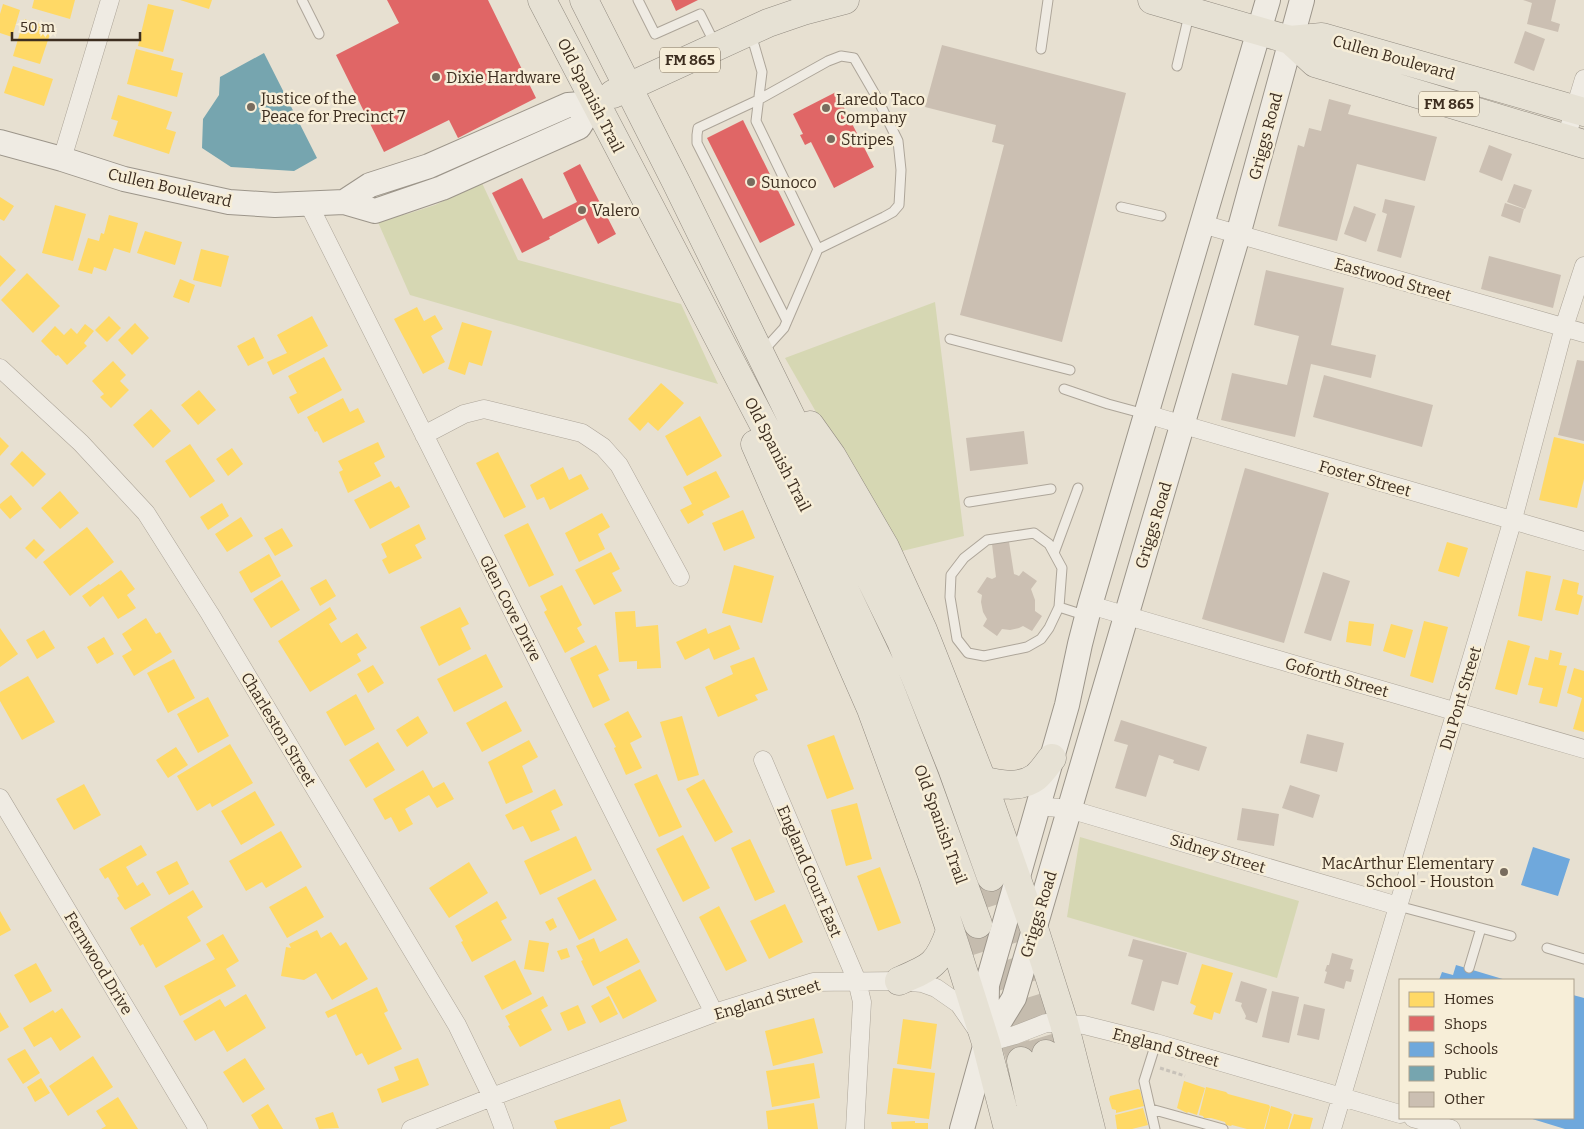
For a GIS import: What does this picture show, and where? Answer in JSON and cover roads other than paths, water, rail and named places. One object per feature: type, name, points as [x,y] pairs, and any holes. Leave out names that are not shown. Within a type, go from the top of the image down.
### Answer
[{"type":"main road","name":"Old Spanish Trail","points":[[542,0],[594,103],[791,477],[882,666],[978,924]]},
{"type":"main road","name":"Old Spanish Trail","points":[[584,0],[901,641],[952,768],[1003,878]]},
{"type":"main road","name":"FM 865","points":[[594,103],[768,23],[845,0]]},
{"type":"main road","name":"Cullen Boulevard","points":[[1152,0],[1290,40],[1322,37],[1580,111]]},
{"type":"main road","name":"Griggs Road","points":[[962,1129],[986,1043],[987,985],[1003,878],[1038,806],[1066,705],[1089,611],[1268,0]]},
{"type":"main road","name":"Griggs Road","points":[[986,1043],[1014,998],[1183,425],[1302,0]]},
{"type":"main road","name":"Cullen Boulevard","points":[[1290,40],[1315,63],[1575,141]]},
{"type":"main road","name":"Cullen Boulevard","points":[[0,142],[124,179],[230,202],[275,205],[344,202],[375,211],[442,188],[579,128],[594,103]]},
{"type":"main road","points":[[760,354],[736,374],[754,442],[871,708],[932,875],[986,1043],[1008,1129]]},
{"type":"main road","points":[[773,380],[806,419],[832,456],[885,547],[922,630],[982,780],[1003,878],[1034,928],[1064,1023],[1091,1129]]},
{"type":"main road","points":[[982,780],[998,785],[1021,784],[1036,777],[1052,758]]},
{"type":"main road","points":[[899,981],[923,971],[938,959],[950,931]]},
{"type":"main road","points":[[1036,1129],[1033,1058],[1063,1129]]},
{"type":"street","points":[[62,159],[110,0]]},
{"type":"street","points":[[1575,141],[1584,79]]},
{"type":"street","name":"Glen Cove Drive","points":[[308,203],[714,1014]]},
{"type":"street","name":"Eastwood Street","points":[[1202,224],[1584,333]]},
{"type":"street","name":"Du Pont Street","points":[[1332,1129],[1513,519],[1564,327],[1584,266]]},
{"type":"street","name":"Charleston Street","points":[[0,368],[81,443],[146,513],[215,623],[457,1025],[492,1096],[504,1129]]},
{"type":"street","points":[[424,435],[464,414],[484,409],[582,433],[603,447],[620,465],[680,577]]},
{"type":"street","name":"Foster Street","points":[[1146,414],[1584,541]]},
{"type":"street","name":"Goforth Street","points":[[1089,611],[1126,616],[1584,749]]},
{"type":"street","name":"England Court East","points":[[763,760],[857,981],[862,1002],[855,1129]]},
{"type":"street","name":"Fernwood Drive","points":[[0,798],[198,1129]]},
{"type":"street","name":"Sidney Street","points":[[1038,806],[1069,808],[1398,906]]},
{"type":"street","name":"England Street","points":[[411,1129],[492,1096],[714,1014],[813,982],[857,981],[922,983],[936,988],[959,1004],[986,1043],[1015,1035],[1046,1023],[1084,1025],[1156,1043],[1399,1114]]},
{"type":"street","points":[[1416,1119],[1451,1129]]},
{"type":"lane","points":[[302,0],[319,34]]},
{"type":"lane","points":[[638,0],[655,34],[700,14],[717,48]]},
{"type":"lane","points":[[1041,49],[1048,0]]},
{"type":"lane","points":[[1177,66],[1190,11]]},
{"type":"lane","points":[[750,32],[762,72],[756,121],[818,249]]},
{"type":"lane","points":[[760,354],[778,335],[787,322],[818,249],[884,217],[899,206],[901,170],[898,141],[876,96],[854,58],[841,56],[828,61],[758,100],[698,128],[696,135],[697,143],[787,322]]},
{"type":"lane","points":[[1121,207],[1161,216]]},
{"type":"lane","points":[[950,339],[1070,370]]},
{"type":"lane","points":[[1064,389],[1108,404],[1146,414]]},
{"type":"lane","points":[[1054,553],[1078,488]]},
{"type":"lane","points":[[969,502],[1051,489]]},
{"type":"lane","points":[[1034,533],[1049,544],[1062,568],[1059,607],[1042,639],[1027,647],[984,656],[968,653],[957,638],[950,598],[951,575],[964,558],[986,540],[1034,533]]},
{"type":"lane","points":[[1059,607],[1089,611]]},
{"type":"lane","points":[[1398,906],[1511,936]]},
{"type":"lane","points":[[1469,968],[1481,928]]},
{"type":"lane","points":[[1547,948],[1584,959]]},
{"type":"lane","points":[[1155,1129],[1144,1081],[1156,1043]]},
{"type":"lane","points":[[1151,1109],[1223,1129]]},
{"type":"tunnel","points":[[991,877],[1046,1054]]},
{"type":"tunnel","points":[[978,924],[1021,1061]]},
{"type":"place","name":"Dixie Hardware","points":[[436,77]]},
{"type":"place","name":"Justice of the Peace for Precinct 7","points":[[251,107]]},
{"type":"place","name":"Laredo Taco Company","points":[[826,108]]},
{"type":"place","name":"Stripes","points":[[831,139]]},
{"type":"place","name":"Sunoco","points":[[751,182]]},
{"type":"place","name":"Valero","points":[[582,210]]},
{"type":"place","name":"MacArthur Elementary School - Houston","points":[[1504,872]]}]
